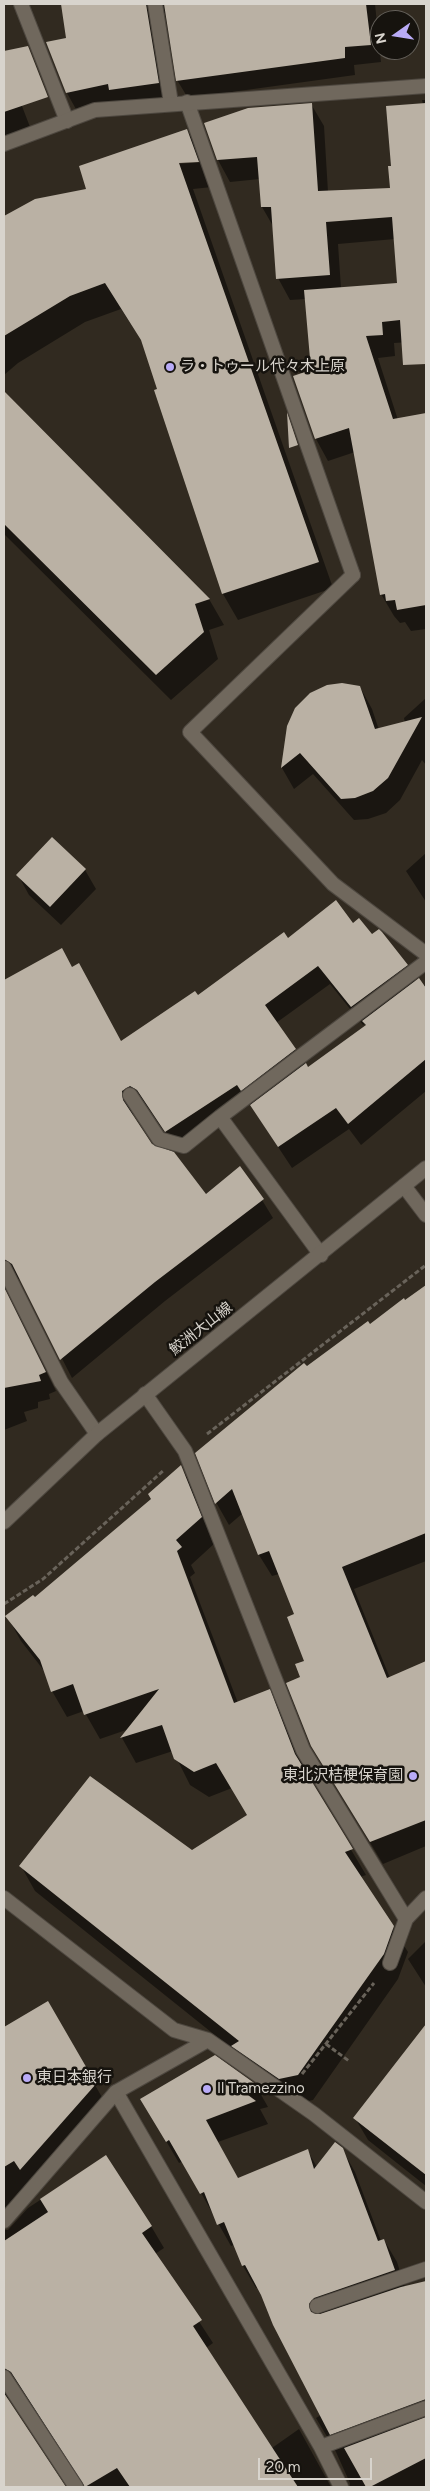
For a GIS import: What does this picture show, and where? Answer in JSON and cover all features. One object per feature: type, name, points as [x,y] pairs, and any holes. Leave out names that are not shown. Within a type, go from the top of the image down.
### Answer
[{"type":"street","points":[[22,4],[67,120]]},
{"type":"street","points":[[155,4],[171,103]]},
{"type":"street","points":[[4,144],[96,110],[171,103],[426,86]]},
{"type":"street","points":[[187,102],[353,575],[190,732],[333,884],[426,954]]},
{"type":"street","points":[[130,1095],[159,1139],[184,1146],[426,962]]},
{"type":"street","points":[[220,1117],[321,1255]]},
{"type":"street","name":"鮫洲大山線","points":[[4,1522],[96,1434],[321,1255],[426,1168]]},
{"type":"street","points":[[404,1186],[426,1215]]},
{"type":"street","points":[[4,1268],[60,1382],[96,1434]]},
{"type":"street","points":[[145,1394],[184,1451],[303,1750],[406,1919]]},
{"type":"street","points":[[4,1898],[174,2030],[208,2040],[286,2094],[426,2202]]},
{"type":"street","points":[[390,1963],[406,1919],[426,1898]]},
{"type":"street","points":[[4,2221],[116,2092],[208,2040]]},
{"type":"street","points":[[116,2092],[320,2447],[341,2487]]},
{"type":"street","points":[[317,2306],[426,2269]]},
{"type":"street","points":[[4,2377],[76,2487]]},
{"type":"street","points":[[320,2447],[426,2408]]},
{"type":"path","points":[[4,1604],[43,1579],[184,1451],[426,1265]]},
{"type":"path","points":[[286,2094],[390,1963]]},
{"type":"path","points":[[326,2044],[349,2061]]},
{"type":"building","points":[[61,4],[146,4],[159,83],[109,90],[108,84],[66,93],[46,42],[66,38]]},
{"type":"building","points":[[164,4],[366,4],[370,45],[345,47],[345,58],[176,81]]},
{"type":"building","points":[[28,46],[48,97],[4,112],[4,51]]},
{"type":"building","points":[[312,103],[318,191],[390,188],[388,166],[391,166],[386,106],[426,103],[426,364],[403,365],[400,320],[382,322],[383,335],[366,336],[393,419],[426,413],[426,605],[397,610],[395,600],[386,601],[385,594],[380,595],[349,428],[315,439],[293,376],[311,370],[304,290],[397,283],[392,217],[326,222],[330,275],[276,279],[271,207],[261,207],[257,157],[217,160],[204,123],[248,108]]},
{"type":"building","name":"ラ・トゥール代々木上原","points":[[187,129],[199,162],[179,163],[319,562],[222,594],[154,390],[157,389],[141,340],[105,283],[70,296],[4,336],[4,216],[35,199],[86,189],[79,166]]},
{"type":"building","points":[[4,391],[210,599],[195,604],[204,632],[156,675],[4,524]]},
{"type":"building","points":[[287,412],[298,445],[289,448]]},
{"type":"building","points":[[342,683],[360,686],[375,729],[422,717],[388,778],[373,791],[355,798],[341,799],[300,753],[281,768],[287,726],[295,708],[310,693],[327,685]]},
{"type":"building","points":[[52,837],[86,869],[50,907],[16,875]]},
{"type":"building","points":[[336,900],[353,923],[359,918],[372,934],[379,929],[408,965],[351,1007],[318,966],[265,1005],[296,1049],[241,1091],[237,1085],[165,1132],[137,1090],[130,1086],[122,1091],[123,1100],[152,1144],[174,1152],[206,1194],[240,1166],[264,1199],[155,1282],[60,1360],[12,1264],[4,1259],[4,980],[62,948],[72,967],[79,963],[121,1041],[195,991],[198,995],[284,932],[288,938]]},
{"type":"building","points":[[419,978],[426,988],[426,1059],[348,1124],[336,1108],[278,1147],[250,1105],[306,1063],[308,1067],[366,1025],[362,1021]]},
{"type":"building","points":[[426,1285],[426,1533],[342,1567],[387,1678],[426,1661],[426,1820],[370,1842],[311,1746],[286,1683],[300,1677],[295,1664],[304,1661],[287,1617],[294,1614],[269,1551],[258,1555],[232,1489],[215,1504],[195,1453],[304,1363],[307,1366],[368,1321],[370,1324],[404,1298],[405,1300]]},
{"type":"building","points":[[4,1287],[46,1372],[39,1375],[41,1381],[4,1388]]},
{"type":"building","points":[[181,1465],[202,1517],[176,1540],[182,1547],[177,1551],[234,1703],[270,1689],[295,1754],[353,1849],[345,1852],[394,1926],[384,1954],[298,2075],[279,2079],[231,2046],[239,2041],[19,1866],[90,1776],[192,1850],[247,1815],[216,1763],[194,1772],[174,1759],[162,1725],[120,1738],[159,1689],[84,1715],[73,1684],[51,1692],[40,1660],[5,1616],[33,1595],[35,1597],[151,1499],[148,1494]]},
{"type":"building","points":[[48,2001],[96,2084],[20,2170],[14,2161],[4,2167],[4,2027]]},
{"type":"building","points":[[426,2024],[426,2175],[353,2118]]},
{"type":"building","points":[[215,2055],[257,2085],[240,2089],[256,2101],[206,2120],[238,2178],[308,2149],[314,2169],[335,2142],[343,2148],[378,2241],[384,2239],[395,2270],[314,2298],[309,2304],[311,2312],[320,2314],[401,2287],[426,2281],[426,2399],[330,2435],[273,2325],[261,2295],[245,2265],[242,2266],[224,2222],[217,2225],[204,2192],[200,2194],[169,2140],[166,2142],[140,2099]]},
{"type":"building","points":[[106,2155],[152,2226],[142,2233],[202,2320],[193,2326],[298,2487],[130,2487],[117,2468],[85,2487],[11,2372],[4,2368],[4,2241],[48,2212],[40,2199]]},
{"type":"building","points":[[4,2393],[66,2487],[4,2487]]},
{"type":"building","points":[[426,2417],[426,2458],[370,2487],[366,2487],[344,2448]]},
{"type":"place","name":"ラ・トゥール代々木上原","points":[[170,367]]},
{"type":"place","name":"東北沢桔梗保育園","points":[[413,1776]]},
{"type":"place","name":"東日本銀行","points":[[27,2078]]},
{"type":"place","name":"Il Tramezzino","points":[[207,2089]]}]
